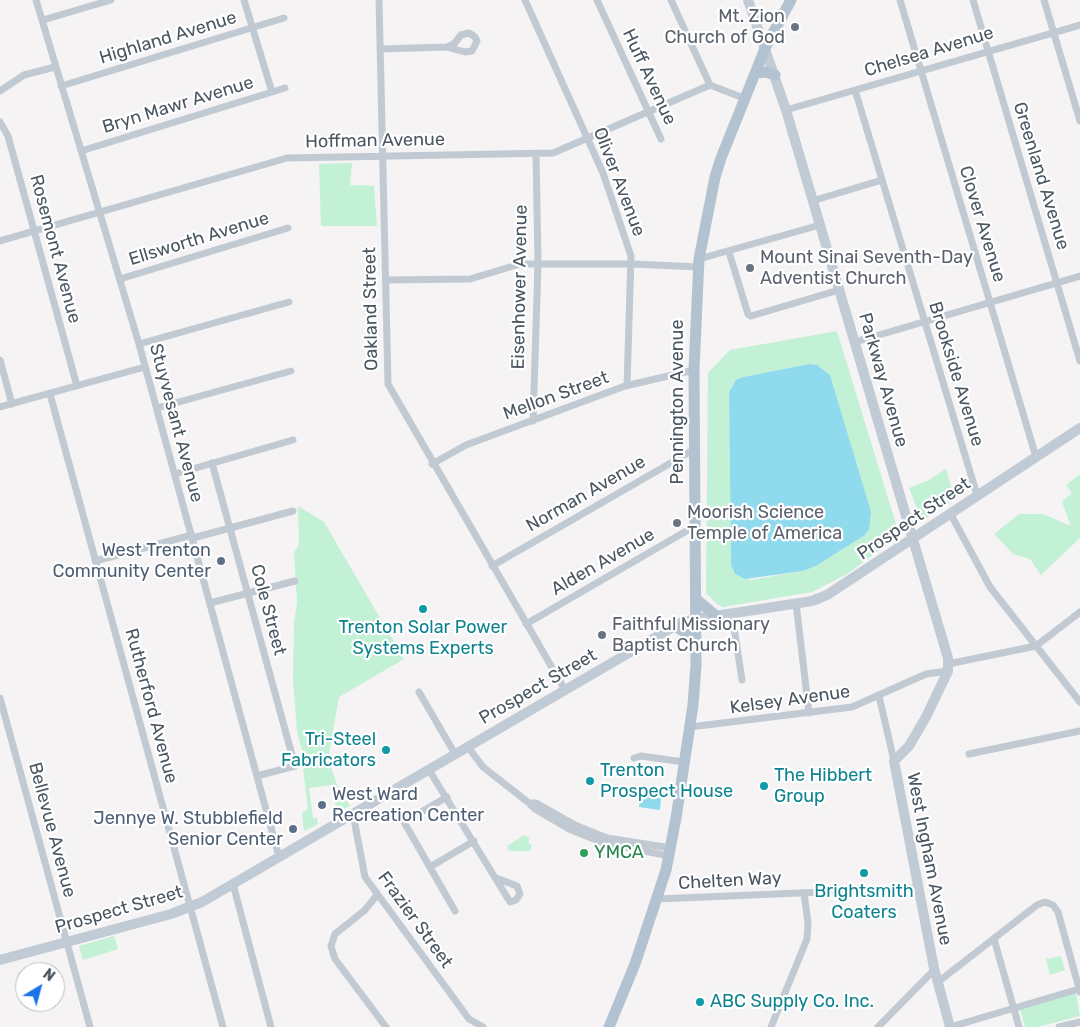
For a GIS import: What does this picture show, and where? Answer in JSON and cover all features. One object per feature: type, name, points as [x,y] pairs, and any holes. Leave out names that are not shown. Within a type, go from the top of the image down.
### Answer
[{"type":"main road","name":"Pennington Avenue","points":[[608,1027],[635,964],[657,900],[670,852],[690,727],[695,684],[696,640],[694,370],[699,263],[717,169],[766,46],[791,0]]},
{"type":"main road","points":[[756,73],[766,72],[775,75]]},
{"type":"main road","points":[[696,599],[716,616]]},
{"type":"main road","points":[[675,626],[696,640]]},
{"type":"street","name":"Stuyvesant Avenue","points":[[36,0],[139,344],[279,857]]},
{"type":"street","points":[[43,20],[111,0]]},
{"type":"street","points":[[244,0],[272,92]]},
{"type":"street","name":"Oakland Street","points":[[379,0],[388,384],[432,464],[565,690]]},
{"type":"street","name":"Oliver Avenue","points":[[525,0],[588,139],[607,185],[631,256],[627,386]]},
{"type":"street","name":"Huff Avenue","points":[[597,0],[661,139]]},
{"type":"street","points":[[671,0],[710,85],[746,99]]},
{"type":"street","name":"Parkway Avenue","points":[[748,0],[766,46],[786,110],[912,538],[948,668]]},
{"type":"street","name":"Clover Avenue","points":[[900,0],[1036,456]]},
{"type":"street","name":"Greenland Avenue","points":[[973,0],[1080,361]]},
{"type":"street","points":[[1044,0],[1080,121]]},
{"type":"street","name":"Highland Avenue","points":[[61,86],[284,18]]},
{"type":"street","name":"Chelsea Avenue","points":[[786,110],[1053,31],[1080,25]]},
{"type":"street","points":[[381,50],[447,47]]},
{"type":"street","points":[[0,91],[24,76],[56,67]]},
{"type":"street","name":"Hoffman Avenue","points":[[0,241],[287,158],[556,153],[710,85]]},
{"type":"street","name":"Bryn Mawr Avenue","points":[[81,151],[285,88]]},
{"type":"street","name":"Brookside Avenue","points":[[855,90],[977,495]]},
{"type":"street","name":"Rosemont Avenue","points":[[0,122],[8,136],[77,386]]},
{"type":"street","name":"Eisenhower Avenue","points":[[533,421],[538,264],[536,154]]},
{"type":"street","points":[[812,200],[882,180]]},
{"type":"street","points":[[386,280],[470,279],[516,265],[699,263],[729,252],[820,225]]},
{"type":"street","name":"Ellsworth Avenue","points":[[120,279],[288,228]]},
{"type":"street","points":[[729,252],[748,314],[751,316],[839,290]]},
{"type":"street","points":[[854,342],[1080,276]]},
{"type":"street","points":[[139,344],[289,302]]},
{"type":"street","points":[[0,360],[12,404]]},
{"type":"street","points":[[0,407],[145,367]]},
{"type":"street","name":"Mellon Street","points":[[432,464],[466,445],[627,386],[694,370]]},
{"type":"street","points":[[157,408],[291,371]]},
{"type":"street","name":"Rutherford Avenue","points":[[50,394],[223,1027]]},
{"type":"street","name":"Prospect Street","points":[[0,960],[190,908],[675,626],[696,619],[796,604],[818,599],[839,589],[912,538],[1080,428]]},
{"type":"street","points":[[175,474],[293,440]]},
{"type":"street","name":"Norman Avenue","points":[[492,566],[695,449]]},
{"type":"street","name":"Cole Street","points":[[212,463],[295,766],[257,776]]},
{"type":"street","points":[[95,560],[293,511]]},
{"type":"street","points":[[950,513],[990,587],[1079,700]]},
{"type":"street","name":"Alden Avenue","points":[[526,624],[696,526]]},
{"type":"street","points":[[210,603],[295,581]]},
{"type":"street","points":[[796,604],[809,713]]},
{"type":"street","points":[[1036,646],[1080,612]]},
{"type":"street","points":[[732,614],[742,680]]},
{"type":"street","name":"Kelsey Avenue","points":[[690,727],[852,707],[926,674],[1036,646]]},
{"type":"street","points":[[894,761],[909,746],[948,668]]},
{"type":"street","points":[[419,692],[455,754]]},
{"type":"street","name":"West Ingham Avenue","points":[[879,696],[894,761],[935,969],[950,1027]]},
{"type":"street","name":"Bellevue Avenue","points":[[0,698],[90,1027]]},
{"type":"street","points":[[969,754],[1080,731]]},
{"type":"street","points":[[468,747],[484,766],[529,803],[536,803],[575,824],[607,838],[670,852]]},
{"type":"street","points":[[634,758],[641,756],[684,762]]},
{"type":"street","points":[[429,770],[496,878]]},
{"type":"street","points":[[447,797],[404,822],[455,911]]},
{"type":"street","name":"Frazier Street","points":[[353,814],[365,877],[469,1019],[484,1027]]},
{"type":"street","points":[[430,867],[474,841]]},
{"type":"street","points":[[233,884],[271,1027]]},
{"type":"street","name":"Chelten Way","points":[[657,900],[919,888]]},
{"type":"street","name":"Chelten Way","points":[[771,1027],[807,939],[808,924],[804,893]]},
{"type":"street","points":[[377,895],[365,910],[335,934],[331,946],[335,959],[386,1027]]},
{"type":"street","points":[[938,982],[1036,905],[1045,902],[1056,908],[1080,990],[950,1027]]},
{"type":"street","points":[[994,939],[1019,1027]]},
{"type":"street","points":[[878,1027],[935,969]]},
{"type":"street","points":[[1059,1027],[1080,1022]]},
{"type":"green space","points":[[352,163],[350,185],[374,186],[377,226],[321,226],[319,164]]},
{"type":"green space","points":[[837,331],[896,524],[893,540],[847,574],[812,592],[723,607],[706,593],[708,373],[730,350]],"holes":[[[809,364],[817,365],[830,375],[869,530],[865,535],[816,566],[803,571],[750,580],[731,564],[729,392],[732,386],[743,377]]]},
{"type":"green space","points":[[946,469],[955,499],[922,521],[909,488],[929,480]]},
{"type":"green space","points":[[1080,474],[1080,538],[1041,575],[1030,559],[1013,554],[994,534],[1019,514],[1043,514],[1071,526],[1062,502],[1072,493],[1066,485]]},
{"type":"green space","points":[[298,506],[324,522],[404,659],[339,697],[328,759],[338,787],[350,806],[332,816],[331,814],[336,810],[333,785],[309,788],[313,818],[317,818],[318,824],[304,831],[302,813],[308,809],[303,769],[306,765],[297,732],[293,679],[294,624],[297,602],[294,553],[299,544]]},
{"type":"green space","points":[[524,835],[529,838],[529,844],[532,845],[530,851],[509,851],[507,846]]},
{"type":"green space","points":[[114,936],[118,949],[83,960],[79,946]]},
{"type":"green space","points":[[1061,956],[1065,970],[1050,975],[1046,959]]},
{"type":"green space","points":[[1076,993],[1080,1016],[1038,1027],[1025,1027],[1020,1009]]},
{"type":"water","points":[[809,364],[817,365],[830,375],[871,512],[869,530],[865,535],[816,566],[803,571],[745,579],[735,574],[731,564],[729,392],[736,380],[743,377]]},
{"type":"water","points":[[641,795],[661,798],[660,810],[639,807]]},
{"type":"place","name":"Mt. Zion Church of God","points":[[795,27]]},
{"type":"place","name":"Mount Sinai Seventh-Day Adventist Church","points":[[750,268]]},
{"type":"place","name":"Moorish Science Temple of America","points":[[677,523]]},
{"type":"place","name":"West Trenton Community Center","points":[[221,561]]},
{"type":"place","name":"Trenton Solar Power Systems Experts","points":[[423,609]]},
{"type":"place","name":"Faithful Missionary Baptist Church","points":[[602,635]]},
{"type":"place","name":"Tri-Steel Fabricators","points":[[386,750]]},
{"type":"place","name":"Trenton Prospect House","points":[[590,781]]},
{"type":"place","name":"The Hibbert Group","points":[[764,786]]},
{"type":"place","name":"West Ward Recreation Center","points":[[322,805]]},
{"type":"place","name":"Jennye W. Stubblefield Senior Center","points":[[293,829]]},
{"type":"place","name":"YMCA","points":[[584,853]]},
{"type":"place","name":"Brightsmith Coaters","points":[[864,873]]},
{"type":"place","name":"ABC Supply Co. Inc.","points":[[700,1002]]}]
